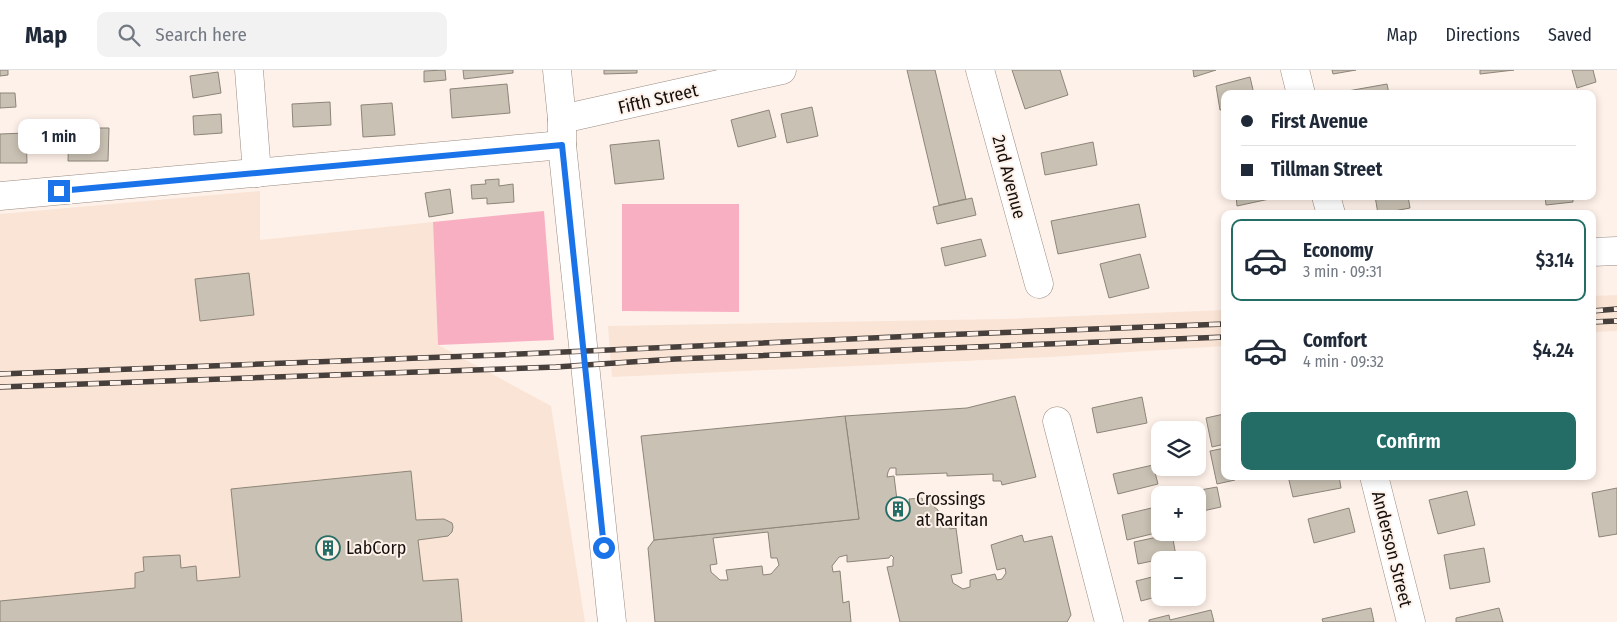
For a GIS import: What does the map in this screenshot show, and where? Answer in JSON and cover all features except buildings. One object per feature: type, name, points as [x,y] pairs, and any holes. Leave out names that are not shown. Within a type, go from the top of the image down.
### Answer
[{"type":"street","points":[[249,70],[257,173]]},
{"type":"street","points":[[557,70],[612,622]]},
{"type":"street","name":"Fifth Street","points":[[0,196],[257,173],[562,132],[782,70]]},
{"type":"street","name":"2nd Avenue","points":[[980,70],[1039,284]]},
{"type":"street","points":[[1295,70],[1300,90]]},
{"type":"street","points":[[1596,252],[1617,251]]},
{"type":"street","points":[[1057,421],[1109,622]]},
{"type":"street","name":"Anderson Street","points":[[1375,480],[1411,622]]},
{"type":"shaded area","points":[[260,191],[260,240],[433,222],[438,345],[551,406],[585,622],[0,622],[0,214]]},
{"type":"shaded area","points":[[622,204],[739,204],[739,312],[622,311]]},
{"type":"shaded area","points":[[544,211],[554,340],[438,345],[433,222]]},
{"type":"shaded area","points":[[1617,295],[1617,331],[1596,332],[1596,296]]},
{"type":"shaded area","points":[[1221,310],[1221,346],[1051,357],[612,377],[608,326],[1003,319]]},
{"type":"railway","points":[[1596,311],[1617,309]]},
{"type":"railway","points":[[1596,322],[1617,321]]},
{"type":"railway","points":[[0,374],[1221,324]]},
{"type":"railway","points":[[0,387],[556,367],[675,359],[1221,337]]},
{"type":"place","name":"Crossings at Raritan","points":[[898,509]]},
{"type":"place","name":"LabCorp","points":[[328,548]]},
{"type":"route","points":[[59,191],[562,145],[604,548]]}]
